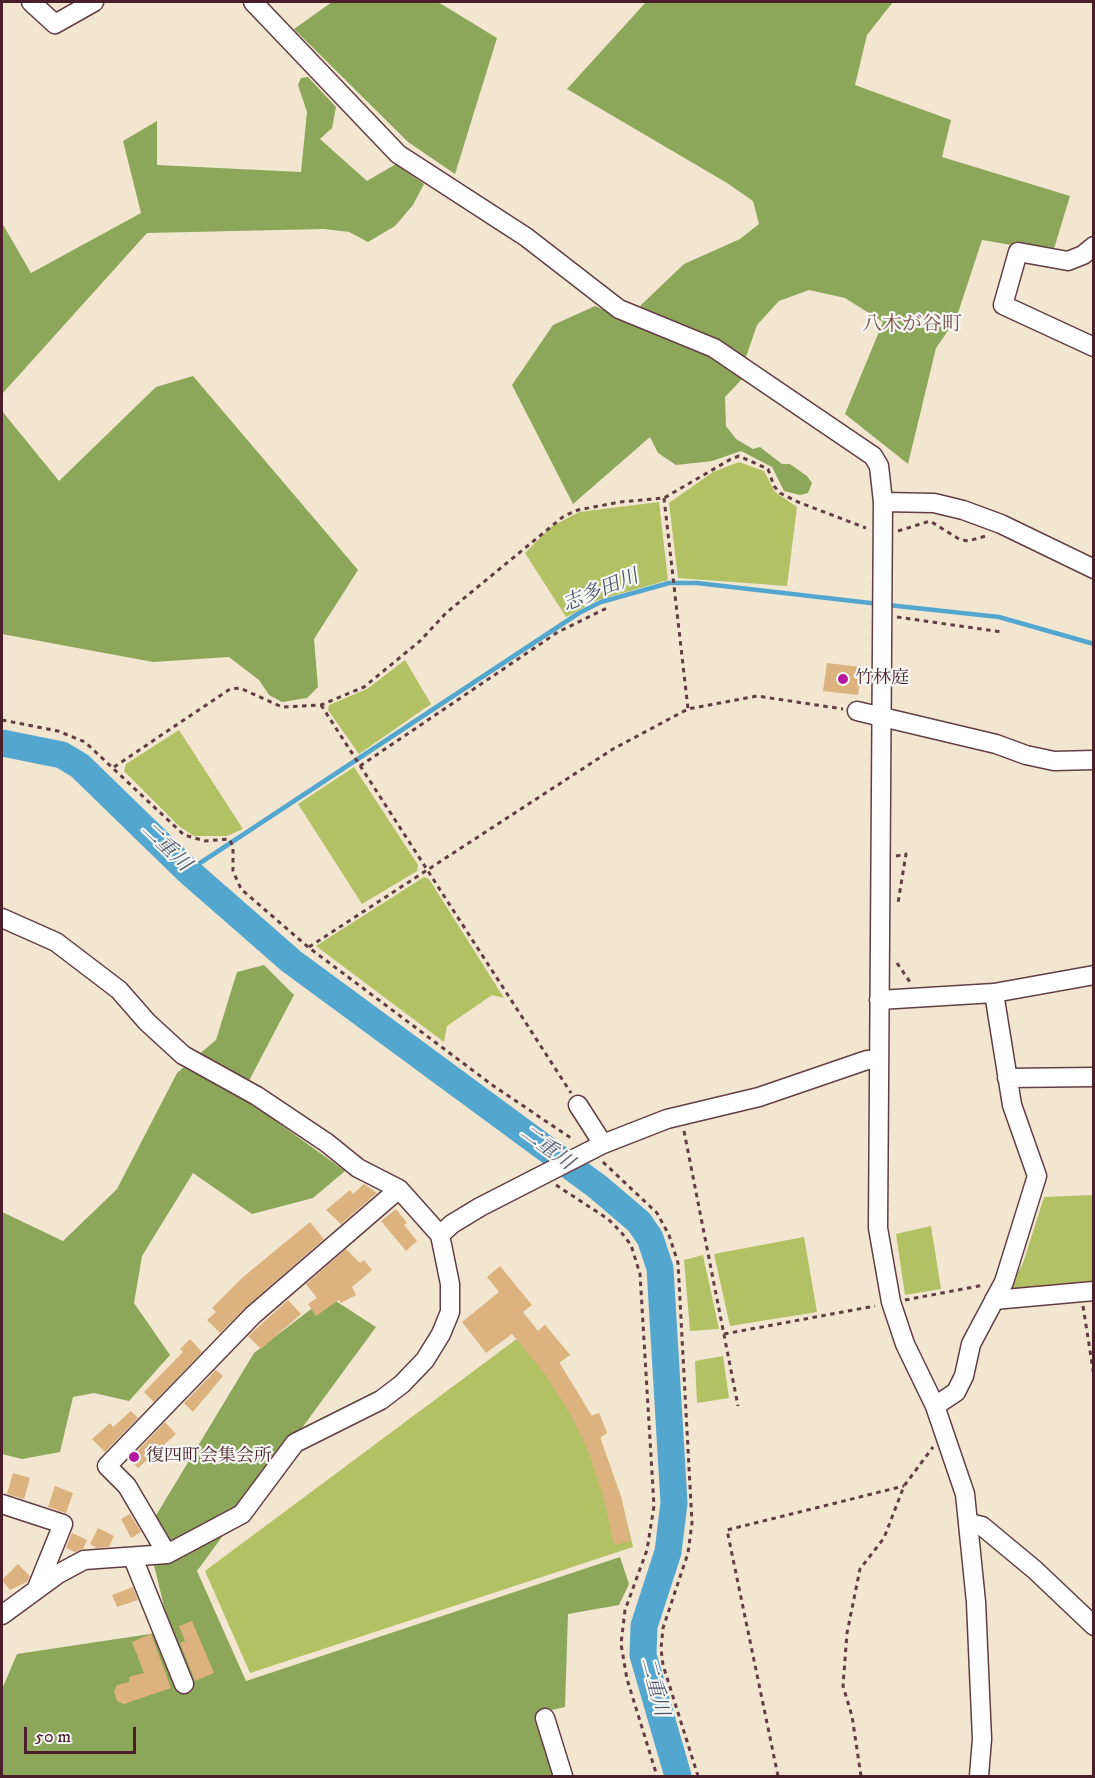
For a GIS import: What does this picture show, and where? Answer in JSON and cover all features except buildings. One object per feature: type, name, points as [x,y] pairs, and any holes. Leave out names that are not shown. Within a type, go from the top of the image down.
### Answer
[{"type":"street","points":[[31,2],[55,24],[94,2]]},
{"type":"street","points":[[253,2],[398,154],[526,237],[619,309],[714,348],[873,456],[879,466],[883,502],[884,1000],[878,1060],[878,1228],[891,1302],[905,1344],[935,1406],[965,1494],[976,1602],[981,1710],[979,1776]]},
{"type":"street","points":[[1094,246],[1083,255],[1068,261],[1018,252],[1003,304],[1094,346]]},
{"type":"street","points":[[883,502],[934,503],[963,510],[1001,524],[1094,569]]},
{"type":"street","points":[[856,711],[996,744],[1026,755],[1054,761],[1094,760]]},
{"type":"street","points":[[2,918],[56,942],[119,990],[147,1022],[183,1055],[256,1096],[327,1143],[358,1168],[399,1189],[440,1235],[450,1284],[450,1312],[426,1360],[381,1400],[295,1443],[242,1514],[167,1554],[84,1560],[3,1610]]},
{"type":"street","points":[[884,1000],[994,993],[1094,975]]},
{"type":"street","points":[[935,1406],[956,1392],[964,1376],[971,1344],[1004,1282],[1037,1176],[1012,1105],[994,993]]},
{"type":"street","points":[[440,1235],[461,1218],[591,1149],[680,1115],[759,1097],[867,1060],[878,1060]]},
{"type":"street","points":[[1007,1078],[1094,1077]]},
{"type":"street","points":[[578,1105],[591,1149]]},
{"type":"street","points":[[167,1554],[127,1486],[107,1466],[253,1315],[399,1189]]},
{"type":"street","points":[[993,1300],[1087,1292]]},
{"type":"street","points":[[2,1504],[63,1524],[37,1588]]},
{"type":"street","points":[[969,1523],[982,1526],[991,1533],[1035,1570],[1094,1626]]},
{"type":"street","points":[[133,1558],[184,1684]]},
{"type":"street","points":[[545,1718],[563,1776]]},
{"type":"path","points":[[114,767],[230,689],[240,688],[282,707],[321,705],[364,687],[420,641],[446,613],[564,516],[578,510],[620,502],[664,498],[712,468],[739,456],[768,470],[774,486],[780,493],[873,531],[883,533],[930,521],[968,541],[984,537],[1001,524]]},
{"type":"path","points":[[664,498],[688,709]]},
{"type":"path","points":[[360,766],[558,632],[607,608]]},
{"type":"path","points":[[882,615],[1002,632]]},
{"type":"path","points":[[308,947],[613,749],[688,709],[757,696],[856,711]]},
{"type":"path","points":[[321,705],[578,1105]]},
{"type":"path","points":[[2,720],[73,736],[85,742],[184,835],[205,841],[229,839],[234,846],[233,871],[241,889],[308,947],[495,1086],[591,1149],[657,1212],[669,1235],[678,1263],[692,1523],[686,1561],[663,1628],[661,1649],[663,1665],[698,1776]]},
{"type":"path","points":[[891,857],[906,854],[897,911]]},
{"type":"path","points":[[895,956],[901,971],[922,998]]},
{"type":"path","points":[[680,1115],[738,1406]]},
{"type":"path","points":[[545,1172],[608,1219],[631,1245],[640,1274],[654,1506],[647,1550],[625,1610],[621,1644],[627,1679],[657,1776]]},
{"type":"path","points":[[724,1334],[1004,1282]]},
{"type":"path","points":[[1087,1292],[1094,1376]]},
{"type":"path","points":[[861,1776],[852,1716],[844,1696],[842,1666],[846,1633],[860,1569],[884,1538],[904,1486],[937,1442],[947,1438]]},
{"type":"path","points":[[778,1776],[727,1530],[904,1486]]},
{"type":"green space","points":[[332,2],[438,2],[497,38],[455,174],[408,142],[294,29]]},
{"type":"green space","points":[[646,2],[893,2],[867,35],[855,85],[951,120],[942,157],[1070,196],[1053,252],[982,240],[956,319],[936,348],[908,464],[845,414],[883,322],[845,298],[809,290],[779,301],[757,325],[746,357],[640,306],[684,264],[740,239],[759,224],[753,201],[727,183],[567,89]]},
{"type":"green space","points":[[308,77],[336,107],[332,128],[320,139],[367,181],[396,164],[424,184],[413,205],[395,226],[368,242],[349,232],[324,229],[147,233],[2,394],[2,223],[31,273],[141,213],[123,141],[157,121],[157,165],[301,172],[307,112],[298,85],[301,78]]},
{"type":"green space","points":[[595,306],[718,360],[743,378],[725,397],[726,426],[736,439],[753,449],[760,447],[782,464],[790,464],[807,476],[812,483],[808,493],[800,495],[784,491],[772,467],[741,451],[712,461],[676,465],[658,453],[650,437],[573,504],[512,385],[553,325]]},
{"type":"green space","points":[[193,376],[358,570],[314,639],[318,687],[307,698],[282,702],[269,695],[259,680],[229,657],[153,662],[2,634],[2,411],[59,481],[156,387]]},
{"type":"green space","points":[[739,462],[764,471],[775,492],[797,507],[787,586],[678,578],[669,503],[713,472]]},
{"type":"green space","points":[[659,502],[668,580],[598,600],[566,617],[525,553],[551,527],[579,512]]},
{"type":"green space","points":[[405,660],[431,704],[359,754],[328,710],[329,705],[367,689]]},
{"type":"green space","points":[[179,730],[243,829],[227,836],[194,836],[179,826],[124,771],[126,764]]},
{"type":"green space","points":[[354,767],[418,865],[417,871],[362,904],[298,804]]},
{"type":"green space","points":[[424,877],[429,879],[504,998],[492,995],[447,1026],[444,1042],[316,946]]},
{"type":"green space","points":[[264,965],[294,995],[241,1096],[345,1171],[313,1198],[252,1214],[193,1173],[142,1256],[134,1303],[170,1355],[129,1401],[94,1393],[73,1397],[60,1452],[22,1459],[2,1454],[2,1212],[63,1241],[117,1189],[177,1073],[216,1040],[237,972]]},
{"type":"green space","points":[[1093,1195],[1093,1284],[1007,1293],[1023,1263],[1044,1197]]},
{"type":"green space","points":[[931,1226],[941,1289],[905,1295],[896,1234]]},
{"type":"green space","points":[[804,1237],[817,1312],[730,1326],[714,1254]]},
{"type":"green space","points":[[703,1255],[719,1329],[690,1331],[684,1260]]},
{"type":"green space","points":[[328,1296],[376,1327],[197,1571],[246,1681],[620,1557],[629,1584],[619,1605],[568,1614],[565,1707],[538,1713],[559,1776],[2,1776],[2,1689],[17,1654],[170,1631],[146,1532],[254,1353]]},
{"type":"green space","points":[[545,1325],[570,1355],[559,1363],[591,1416],[599,1413],[607,1433],[600,1438],[621,1497],[633,1547],[250,1673],[205,1571],[522,1335],[527,1340]]},
{"type":"green space","points":[[723,1356],[729,1398],[697,1403],[695,1361]]},
{"type":"waterway","name":"志多田川","points":[[188,871],[579,613],[601,602],[669,583],[697,583],[879,604]]},
{"type":"waterway","name":"志多田川","points":[[888,605],[999,617],[1094,644]]},
{"type":"waterway","name":"二重川","points":[[2,743],[62,755],[80,766],[188,871],[291,961],[598,1187],[639,1222],[650,1238],[660,1268],[674,1503],[668,1552],[644,1626],[643,1655],[678,1776]]},
{"type":"place","name":"竹林庭","points":[[843,679]]},
{"type":"place","name":"復四町会集会所","points":[[134,1457]]},
{"type":"district","name":"八木が谷町","points":[[912,326]]}]
